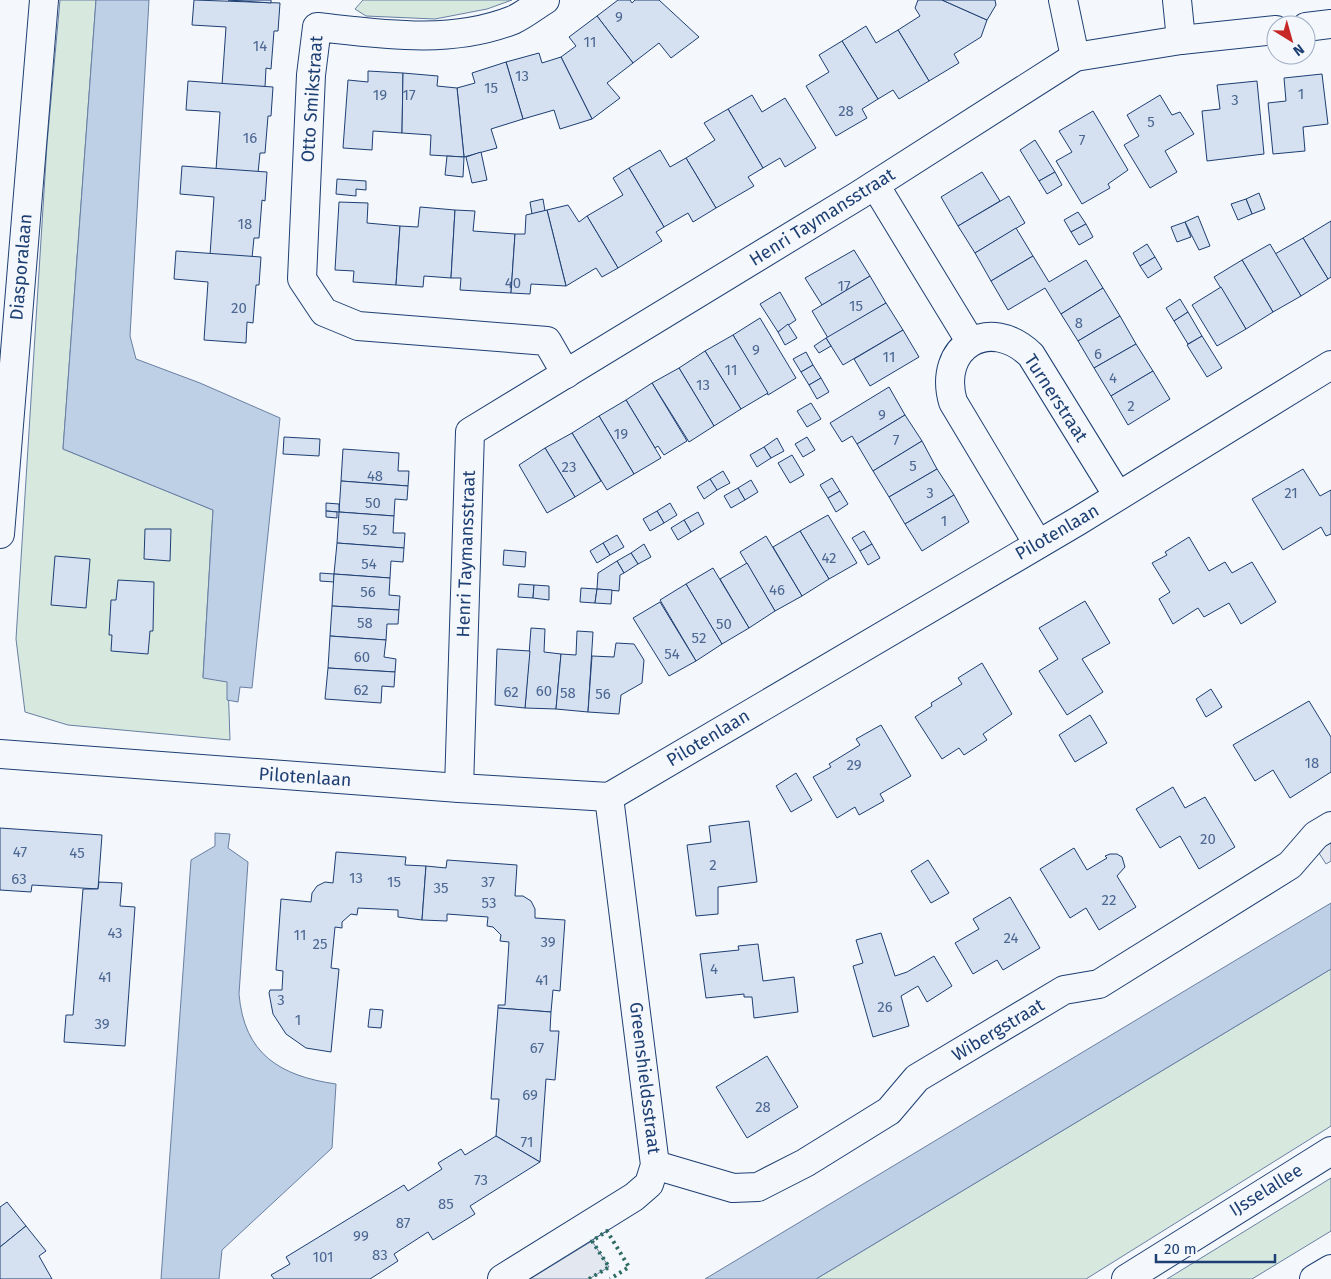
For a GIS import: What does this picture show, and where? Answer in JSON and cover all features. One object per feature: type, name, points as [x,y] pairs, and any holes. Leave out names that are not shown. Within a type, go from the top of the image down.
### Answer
[{"type":"street","name":"Diasporalaan","points":[[0,534],[8,323],[44,0]]},
{"type":"street","name":"Otto Smikstraat","points":[[545,0],[513,19],[459,35],[383,35],[317,27],[311,76],[302,279],[324,312],[358,326],[547,341],[566,374]]},
{"type":"street","points":[[1063,0],[1075,57]]},
{"type":"street","points":[[1177,0],[1181,40]]},
{"type":"street","points":[[1316,26],[1331,24]]},
{"type":"street","name":"Henri Taymansstraat","points":[[459,788],[470,432],[875,185],[1075,57],[1181,40],[1266,31]]},
{"type":"street","points":[[875,185],[970,341],[953,362],[949,375],[949,388],[953,402],[1038,544]]},
{"type":"street","name":"Turnerstraat","points":[[970,341],[983,337],[1010,339],[1022,346],[1031,355],[1118,496]]},
{"type":"street","name":"Pilotenlaan","points":[[0,754],[459,788],[609,797],[1038,544],[1331,365]]},
{"type":"street","name":"Greenshieldsstraat","points":[[502,1279],[634,1197],[649,1184],[655,1165],[609,797]]},
{"type":"street","name":"Wibergstraat","points":[[655,1165],[734,1188],[758,1187],[805,1163],[889,1111],[917,1078],[1064,990],[1099,984],[1290,865],[1316,835],[1331,826]]},
{"type":"street","name":"IJsselallee","points":[[1126,1279],[1331,1151]]},
{"type":"street","points":[[1314,1279],[1331,1268]]},
{"type":"shaded area","points":[[60,0],[96,0],[63,449],[213,510],[203,677],[228,682],[230,740],[68,725],[25,712],[16,639],[47,144]]},
{"type":"shaded area","points":[[363,0],[512,0],[487,9],[435,19],[366,16],[355,9]]},
{"type":"shaded area","points":[[1331,842],[1331,861],[1326,864],[1317,850]]},
{"type":"shaded area","points":[[1331,969],[1331,1126],[1086,1279],[816,1279]]},
{"type":"shaded area","points":[[1331,1178],[1331,1231],[1252,1279],[1167,1279]]},
{"type":"shaded area","points":[[592,1241],[609,1267],[589,1279],[530,1279]]},
{"type":"water","points":[[96,0],[149,0],[130,336],[136,359],[200,383],[280,418],[252,688],[240,687],[238,702],[227,700],[227,682],[203,678],[213,510],[63,449]]},
{"type":"water","points":[[215,833],[230,834],[228,848],[248,862],[239,994],[242,1015],[248,1032],[257,1047],[282,1068],[298,1075],[336,1084],[332,1148],[222,1250],[219,1279],[161,1279],[191,860],[215,846]]},
{"type":"water","points":[[1331,903],[1331,969],[816,1279],[705,1279]]},
{"type":"building","points":[[194,0],[280,3],[278,31],[274,31],[271,69],[266,68],[265,87],[222,85],[226,27],[192,25]]},
{"type":"building","points":[[228,0],[271,0],[271,3]]},
{"type":"building","points":[[618,0],[630,0],[632,3],[635,0],[659,0],[699,37],[671,58],[659,43],[633,63],[597,16]]},
{"type":"building","points":[[918,0],[942,0],[987,20],[981,37],[954,54],[959,63],[929,81],[898,30],[920,16],[915,8]]},
{"type":"building","points":[[942,0],[995,0],[996,5],[987,20]]},
{"type":"building","points":[[597,16],[633,63],[607,83],[620,98],[592,119],[561,57],[576,46],[569,37]]},
{"type":"building","points":[[866,26],[876,43],[898,30],[929,81],[899,99],[893,90],[878,99],[842,41]]},
{"type":"building","points":[[842,41],[878,99],[862,109],[867,118],[836,136],[806,86],[829,72],[819,55]]},
{"type":"building","points":[[539,53],[542,63],[561,57],[592,119],[560,129],[554,110],[523,119],[506,62]]},
{"type":"building","points":[[506,62],[523,119],[491,129],[497,148],[464,157],[457,88],[475,83],[472,73]]},
{"type":"building","points":[[368,71],[403,73],[402,133],[373,131],[372,150],[343,148],[348,80],[368,82]]},
{"type":"building","points":[[403,73],[438,76],[437,86],[457,88],[464,157],[430,155],[431,135],[402,133]]},
{"type":"building","points":[[1322,74],[1328,124],[1303,127],[1305,151],[1273,154],[1268,103],[1286,101],[1284,78]]},
{"type":"building","points":[[188,81],[273,87],[271,116],[268,116],[265,153],[260,153],[258,173],[216,170],[220,112],[186,110]]},
{"type":"building","points":[[1257,81],[1264,154],[1207,161],[1202,111],[1220,109],[1217,85]]},
{"type":"building","points":[[752,95],[762,112],[785,98],[816,148],[785,167],[780,158],[763,168],[728,109]]},
{"type":"building","points":[[1160,95],[1172,115],[1180,112],[1194,134],[1165,151],[1177,172],[1150,188],[1124,145],[1139,136],[1127,115]]},
{"type":"building","points":[[728,109],[763,168],[748,177],[754,186],[716,208],[686,158],[715,140],[704,123]]},
{"type":"building","points":[[1093,111],[1128,170],[1108,184],[1110,188],[1082,204],[1056,161],[1072,152],[1059,131]]},
{"type":"building","points":[[1035,140],[1055,172],[1039,181],[1020,150]]},
{"type":"building","points":[[660,150],[670,167],[686,158],[716,208],[693,222],[688,213],[664,227],[629,168]]},
{"type":"building","points":[[481,152],[487,180],[472,183],[466,157]]},
{"type":"building","points":[[447,156],[464,157],[463,177],[445,175]]},
{"type":"building","points":[[182,166],[267,172],[265,201],[262,200],[259,238],[254,238],[252,258],[210,255],[214,197],[180,194]]},
{"type":"building","points":[[629,168],[664,227],[656,232],[662,241],[618,268],[587,216],[623,195],[613,178]]},
{"type":"building","points":[[982,172],[1000,201],[958,226],[941,197]]},
{"type":"building","points":[[1055,172],[1062,185],[1047,194],[1039,181]]},
{"type":"building","points":[[337,179],[366,181],[366,190],[356,189],[356,196],[336,194]]},
{"type":"building","points":[[1259,193],[1265,209],[1252,214],[1246,199]]},
{"type":"building","points":[[1009,196],[1025,223],[975,253],[958,226]]},
{"type":"building","points":[[543,199],[545,211],[532,214],[530,202]]},
{"type":"building","points":[[1246,199],[1252,214],[1238,220],[1231,204]]},
{"type":"building","points":[[339,202],[368,203],[367,223],[400,226],[396,285],[353,282],[354,271],[335,270]]},
{"type":"building","points":[[568,205],[579,222],[587,216],[618,268],[602,277],[596,268],[566,286],[547,210]]},
{"type":"building","points":[[420,207],[455,210],[451,278],[424,276],[423,287],[396,285],[400,226],[418,227]]},
{"type":"building","points":[[455,210],[475,211],[473,231],[515,234],[511,293],[460,290],[461,278],[451,278]]},
{"type":"building","points":[[547,210],[566,286],[531,284],[530,294],[511,293],[515,234],[525,234],[526,215]]},
{"type":"building","points":[[1078,212],[1086,224],[1071,232],[1064,220]]},
{"type":"building","points":[[1198,216],[1210,246],[1199,250],[1185,222]]},
{"type":"building","points":[[1331,221],[1331,277],[1328,279],[1303,238]]},
{"type":"building","points":[[1185,222],[1191,237],[1177,242],[1171,227]]},
{"type":"building","points":[[1086,224],[1093,237],[1079,245],[1071,232]]},
{"type":"building","points":[[1016,228],[1033,256],[991,281],[975,253]]},
{"type":"building","points":[[1303,238],[1328,279],[1301,296],[1275,254]]},
{"type":"building","points":[[1147,244],[1155,257],[1140,266],[1133,253]]},
{"type":"building","points":[[1270,244],[1301,296],[1273,312],[1242,260]]},
{"type":"building","points":[[854,250],[870,276],[822,305],[805,278]]},
{"type":"building","points":[[176,251],[261,257],[259,285],[256,285],[253,323],[247,322],[246,343],[204,340],[208,282],[174,279]]},
{"type":"building","points":[[1033,256],[1049,282],[1086,260],[1103,288],[1061,314],[1045,288],[1008,310],[991,281]]},
{"type":"building","points":[[1155,257],[1162,269],[1148,278],[1140,266]]},
{"type":"building","points":[[1242,260],[1273,312],[1246,329],[1214,277]]},
{"type":"building","points":[[870,276],[886,303],[828,338],[812,311]]},
{"type":"building","points":[[1221,287],[1246,329],[1217,346],[1192,305]]},
{"type":"building","points":[[1103,288],[1120,316],[1078,341],[1061,314]]},
{"type":"building","points":[[780,292],[796,320],[778,332],[760,304]]},
{"type":"building","points":[[1180,299],[1188,312],[1174,321],[1166,308]]},
{"type":"building","points":[[886,303],[903,330],[843,365],[826,338]]},
{"type":"building","points":[[1188,312],[1202,336],[1188,344],[1174,321]]},
{"type":"building","points":[[1120,316],[1136,344],[1094,368],[1078,341]]},
{"type":"building","points":[[760,318],[796,378],[768,395],[733,335]]},
{"type":"building","points":[[788,324],[797,338],[785,345],[778,332]]},
{"type":"building","points":[[903,330],[919,357],[870,386],[854,359]]},
{"type":"building","points":[[733,335],[768,393],[741,409],[705,351]]},
{"type":"building","points":[[1202,336],[1222,368],[1207,377],[1187,345]]},
{"type":"building","points":[[826,338],[831,346],[819,353],[814,346]]},
{"type":"building","points":[[1136,344],[1153,371],[1111,396],[1094,368]]},
{"type":"building","points":[[705,351],[741,409],[714,426],[679,368]]},
{"type":"building","points":[[806,352],[813,365],[801,372],[793,359]]},
{"type":"building","points":[[813,365],[821,378],[809,385],[801,372]]},
{"type":"building","points":[[679,368],[714,426],[689,442],[652,383]]},
{"type":"building","points":[[1153,371],[1170,399],[1128,425],[1111,396]]},
{"type":"building","points":[[821,378],[829,392],[817,399],[809,385]]},
{"type":"building","points":[[652,383],[687,441],[664,455],[658,446],[655,448],[626,400]]},
{"type":"building","points":[[889,387],[905,415],[857,444],[852,436],[842,442],[830,423]]},
{"type":"building","points":[[626,400],[661,458],[634,474],[599,416]]},
{"type":"building","points":[[811,403],[821,419],[807,427],[797,411]]},
{"type":"building","points":[[905,415],[922,441],[873,471],[857,444]]},
{"type":"building","points":[[599,416],[634,474],[607,490],[572,433]]},
{"type":"building","points":[[572,433],[601,481],[575,497],[545,448]]},
{"type":"building","points":[[284,437],[320,439],[319,456],[283,454]]},
{"type":"building","points":[[807,437],[815,450],[803,457],[795,444]]},
{"type":"building","points":[[777,438],[784,451],[771,458],[764,447]]},
{"type":"building","points":[[922,441],[937,469],[889,497],[873,471]]},
{"type":"building","points":[[764,447],[771,458],[757,467],[750,455]]},
{"type":"building","points":[[545,448],[575,497],[547,513],[519,465]]},
{"type":"building","points":[[343,449],[399,453],[398,471],[409,471],[408,486],[341,481]]},
{"type":"building","points":[[792,455],[804,475],[790,483],[778,463]]},
{"type":"building","points":[[937,469],[954,495],[905,524],[889,497]]},
{"type":"building","points":[[1303,469],[1320,496],[1331,490],[1331,534],[1326,536],[1321,527],[1283,550],[1252,499]]},
{"type":"building","points":[[723,471],[730,483],[717,490],[710,479]]},
{"type":"building","points":[[832,478],[840,491],[828,498],[820,485]]},
{"type":"building","points":[[710,479],[717,490],[704,499],[697,487]]},
{"type":"building","points":[[751,480],[758,492],[745,500],[738,488]]},
{"type":"building","points":[[341,481],[408,486],[407,500],[395,499],[394,516],[339,512]]},
{"type":"building","points":[[738,488],[745,500],[731,508],[724,496]]},
{"type":"building","points":[[840,491],[848,504],[836,512],[828,498]]},
{"type":"building","points":[[954,495],[969,522],[922,551],[905,524]]},
{"type":"building","points":[[326,503],[339,504],[339,512],[326,511]]},
{"type":"building","points":[[670,503],[677,515],[664,523],[657,511]]},
{"type":"building","points":[[326,511],[337,512],[337,518],[326,517]]},
{"type":"building","points":[[657,511],[664,523],[650,531],[643,519]]},
{"type":"building","points":[[339,512],[394,516],[393,533],[405,533],[404,548],[337,543]]},
{"type":"building","points":[[698,512],[704,524],[691,532],[684,520]]},
{"type":"building","points":[[828,515],[857,563],[829,579],[800,531]]},
{"type":"building","points":[[684,520],[691,532],[678,540],[671,528]]},
{"type":"building","points":[[145,529],[171,529],[170,561],[144,559]]},
{"type":"building","points":[[800,531],[829,579],[802,596],[773,547]]},
{"type":"building","points":[[864,531],[872,544],[860,551],[852,538]]},
{"type":"building","points":[[617,535],[624,547],[610,555],[603,543]]},
{"type":"building","points":[[766,536],[802,596],[775,611],[740,552]]},
{"type":"building","points":[[1189,537],[1209,571],[1225,562],[1232,573],[1252,562],[1276,602],[1241,624],[1229,603],[1204,617],[1198,608],[1173,624],[1159,599],[1170,592],[1152,563],[1167,555],[1165,552]]},
{"type":"building","points":[[337,543],[404,548],[403,562],[391,561],[390,578],[334,574]]},
{"type":"building","points":[[603,543],[610,555],[597,563],[590,551]]},
{"type":"building","points":[[644,544],[651,557],[638,564],[631,553]]},
{"type":"building","points":[[872,544],[880,558],[868,565],[860,551]]},
{"type":"building","points":[[504,550],[526,552],[525,567],[503,565]]},
{"type":"building","points":[[631,553],[638,564],[624,573],[617,561]]},
{"type":"building","points":[[55,556],[90,559],[86,608],[51,605]]},
{"type":"building","points":[[617,561],[624,573],[620,575],[619,591],[597,589],[598,573]]},
{"type":"building","points":[[747,563],[775,611],[749,628],[720,579]]},
{"type":"building","points":[[713,568],[749,628],[722,644],[686,584]]},
{"type":"building","points":[[320,573],[334,574],[334,582],[320,581]]},
{"type":"building","points":[[334,574],[390,578],[389,595],[400,596],[399,610],[332,606]]},
{"type":"building","points":[[118,580],[154,582],[153,631],[150,631],[148,654],[111,651],[112,635],[109,635],[111,600],[116,600]]},
{"type":"building","points":[[519,584],[534,585],[533,598],[518,597]]},
{"type":"building","points":[[686,584],[722,644],[696,661],[660,600]]},
{"type":"building","points":[[534,585],[549,586],[549,600],[533,598]]},
{"type":"building","points":[[581,588],[597,589],[595,603],[580,602]]},
{"type":"building","points":[[597,589],[612,590],[611,604],[595,603]]},
{"type":"building","points":[[1085,601],[1110,643],[1082,659],[1103,692],[1067,715],[1039,671],[1058,659],[1039,628]]},
{"type":"building","points":[[660,602],[696,661],[669,676],[633,618]]},
{"type":"building","points":[[332,606],[399,610],[398,624],[387,624],[386,640],[330,636]]},
{"type":"building","points":[[531,628],[545,629],[544,652],[561,654],[556,709],[525,708]]},
{"type":"building","points":[[577,631],[593,632],[588,712],[556,709],[561,654],[576,655]]},
{"type":"building","points":[[330,636],[386,640],[384,657],[396,659],[395,672],[328,668]]},
{"type":"building","points":[[616,643],[634,644],[644,660],[642,683],[621,695],[619,714],[588,712],[592,656],[614,657]]},
{"type":"building","points":[[497,649],[530,651],[525,708],[495,705]]},
{"type":"building","points":[[982,663],[1012,714],[983,734],[987,740],[964,755],[959,748],[942,759],[915,717],[932,706],[931,703],[962,684],[958,678]]},
{"type":"building","points":[[328,668],[395,672],[394,687],[382,686],[381,703],[325,699]]},
{"type":"building","points":[[1211,689],[1222,707],[1206,717],[1196,699]]},
{"type":"building","points":[[1309,701],[1331,737],[1331,772],[1290,798],[1273,770],[1255,781],[1233,745]]},
{"type":"building","points":[[1090,715],[1107,743],[1075,762],[1059,735]]},
{"type":"building","points":[[881,725],[911,776],[880,794],[884,801],[859,815],[855,807],[837,818],[813,777],[831,767],[829,764],[860,745],[856,739]]},
{"type":"building","points":[[796,773],[812,800],[791,812],[776,786]]},
{"type":"building","points":[[1173,787],[1185,808],[1205,797],[1235,847],[1199,869],[1180,836],[1160,848],[1136,809]]},
{"type":"building","points":[[749,821],[757,882],[718,887],[718,914],[696,916],[687,845],[711,842],[709,826]]},
{"type":"building","points":[[0,828],[102,835],[98,889],[32,885],[31,892],[0,890]]},
{"type":"building","points":[[1074,848],[1087,870],[1107,858],[1105,856],[1110,854],[1117,854],[1122,857],[1125,867],[1117,876],[1136,907],[1099,930],[1086,908],[1070,918],[1040,869]]},
{"type":"building","points":[[336,852],[406,857],[405,865],[426,866],[422,920],[398,917],[398,910],[358,908],[357,915],[351,914],[342,922],[342,928],[335,927],[331,968],[339,969],[331,1052],[306,1048],[286,1034],[273,1014],[269,993],[270,990],[282,990],[283,971],[276,970],[281,899],[311,902],[312,893],[317,886],[325,882],[333,883]]},
{"type":"building","points":[[447,860],[517,865],[515,896],[523,896],[531,901],[535,909],[535,918],[565,920],[560,991],[553,990],[551,1012],[498,1008],[498,1005],[505,1005],[509,942],[500,941],[501,935],[493,927],[487,926],[488,917],[447,914],[447,921],[422,920],[426,866],[446,868]]},
{"type":"building","points":[[928,860],[949,893],[931,903],[911,871]]},
{"type":"building","points":[[99,882],[122,883],[120,906],[135,907],[125,1046],[64,1042],[66,1015],[73,1015],[83,889],[98,889]]},
{"type":"building","points":[[1010,897],[1040,948],[1003,970],[997,960],[973,974],[955,943],[979,929],[973,919]]},
{"type":"building","points":[[881,933],[895,976],[907,972],[934,956],[952,986],[927,1002],[918,986],[901,996],[909,1026],[873,1037],[853,966],[863,963],[856,940]]},
{"type":"building","points":[[758,944],[763,981],[794,977],[798,1012],[754,1018],[752,997],[744,997],[744,994],[706,998],[700,954],[739,950],[738,946]]},
{"type":"building","points":[[498,1008],[551,1012],[550,1031],[559,1031],[555,1080],[546,1079],[540,1162],[496,1136],[499,1099],[491,1099]]},
{"type":"building","points":[[370,1009],[383,1010],[381,1028],[368,1027]]},
{"type":"building","points":[[767,1056],[798,1107],[747,1138],[716,1087]]},
{"type":"building","points":[[496,1136],[540,1162],[470,1206],[475,1214],[433,1240],[428,1232],[394,1254],[398,1261],[370,1279],[274,1279],[271,1275],[290,1264],[286,1257],[404,1185],[408,1191],[442,1169],[438,1163],[461,1149],[465,1155]]},
{"type":"building","points":[[7,1202],[26,1226],[0,1247],[0,1207]]},
{"type":"building","points":[[26,1226],[46,1251],[39,1256],[52,1279],[0,1279],[0,1247]]},
{"type":"hedge","points":[[589,1279],[609,1267],[592,1241],[607,1231],[629,1267],[610,1279]]}]
